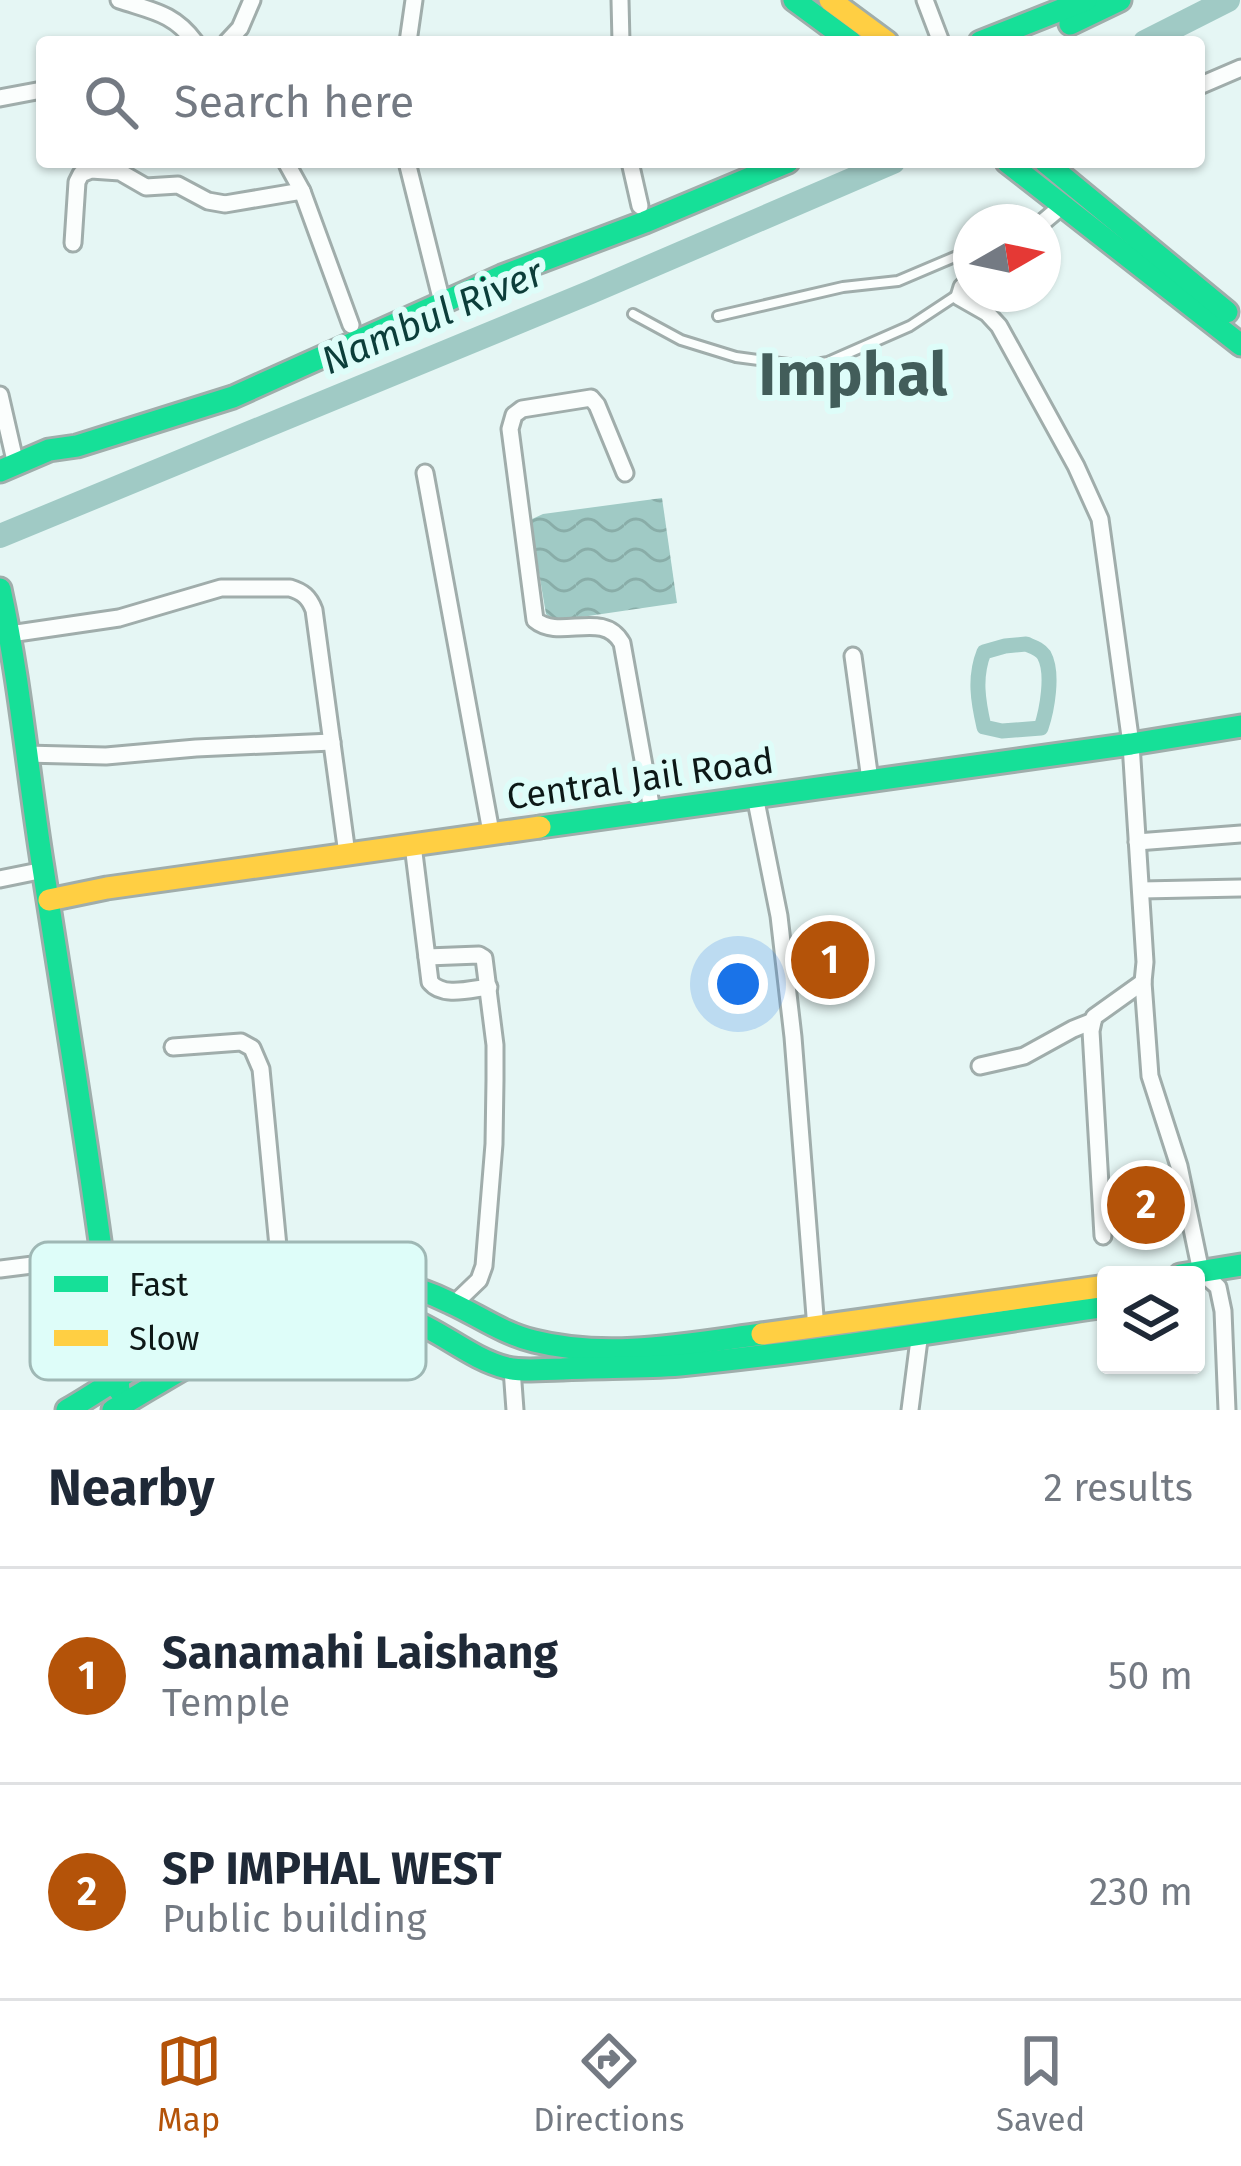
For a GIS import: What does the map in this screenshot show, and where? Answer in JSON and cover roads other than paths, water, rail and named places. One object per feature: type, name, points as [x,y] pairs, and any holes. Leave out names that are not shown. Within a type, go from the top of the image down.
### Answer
[{"type":"main road","points":[[794,0],[843,36]]},
{"type":"main road","points":[[830,0],[879,36]]},
{"type":"main road","points":[[995,36],[1086,0]]},
{"type":"main road","points":[[1040,36],[1120,0]]},
{"type":"main road","points":[[8,468],[49,450],[77,446],[219,402],[442,302],[773,168]]},
{"type":"main road","points":[[1032,168],[1063,206],[1241,345]]},
{"type":"main road","points":[[1033,168],[1241,322]]},
{"type":"main road","points":[[0,589],[102,1242]]},
{"type":"main road","name":"Central Jail Road","points":[[49,900],[1241,726]]},
{"type":"main road","points":[[1207,1282],[1241,1265]]},
{"type":"main road","points":[[426,1327],[512,1370],[677,1365],[1097,1288]]},
{"type":"main road","points":[[426,1291],[512,1334],[581,1348],[920,1333],[1097,1307]]},
{"type":"main road","points":[[118,1402],[145,1380]]},
{"type":"main road","points":[[67,1410],[118,1402],[161,1380]]},
{"type":"street","points":[[122,0],[171,16],[191,36]]},
{"type":"street","points":[[233,36],[252,0]]},
{"type":"street","points":[[409,36],[414,0]]},
{"type":"street","points":[[620,0],[621,36]]},
{"type":"street","points":[[925,0],[939,36]]},
{"type":"street","points":[[1205,83],[1241,68]]},
{"type":"street","points":[[0,98],[36,91]]},
{"type":"street","points":[[289,168],[351,325]]},
{"type":"street","points":[[408,168],[442,302]]},
{"type":"street","points":[[631,168],[640,206]]},
{"type":"street","points":[[73,243],[77,182],[81,174],[92,170],[120,172],[146,187],[178,185],[225,204],[302,191]]},
{"type":"street","points":[[985,312],[999,326],[1100,519],[1131,744],[1150,1076],[1179,1166],[1207,1282],[1225,1330],[1227,1410]]},
{"type":"street","points":[[0,395],[8,468]]},
{"type":"street","points":[[626,472],[590,398],[522,410],[514,416],[510,430],[535,620],[544,628],[602,626],[617,634],[652,810]]},
{"type":"street","points":[[425,473],[491,832]]},
{"type":"street","points":[[10,634],[118,618],[220,588],[300,591],[314,610],[347,854]]},
{"type":"street","points":[[853,656],[871,780]]},
{"type":"street","points":[[25,754],[106,756],[332,742]]},
{"type":"street","points":[[755,796],[782,936],[817,1338]]},
{"type":"street","points":[[1137,842],[1241,834]]},
{"type":"street","points":[[413,845],[430,982],[445,991],[489,987]]},
{"type":"street","points":[[0,879],[44,870]]},
{"type":"street","points":[[1141,890],[1241,888]]},
{"type":"street","points":[[427,957],[479,955],[486,964],[489,987],[496,1080],[484,1266],[479,1280],[454,1304]]},
{"type":"street","points":[[1102,1236],[1091,1031],[1094,1017],[1144,982]]},
{"type":"street","points":[[980,1066],[1024,1056],[1093,1022]]},
{"type":"street","points":[[173,1047],[241,1042],[252,1048],[260,1069],[277,1242]]},
{"type":"street","points":[[0,1269],[30,1265]]},
{"type":"street","points":[[910,1410],[920,1333]]},
{"type":"street","points":[[512,1370],[515,1410]]},
{"type":"lane","points":[[718,316],[843,287],[898,281],[953,258]]},
{"type":"lane","points":[[633,314],[681,340],[736,357],[818,365],[910,326],[953,297]]},
{"type":"water","points":[[662,498],[677,603],[554,621],[546,614],[530,520],[543,514]]},
{"type":"waterway","name":"Nambul River","points":[[1157,36],[1228,0]]},
{"type":"waterway","name":"Nambul River","points":[[0,536],[879,168]]},
{"type":"waterway","points":[[1026,644],[1042,653],[1049,671],[1041,728],[1002,731],[984,727],[978,689],[984,652],[1026,644]]},
{"type":"place","name":"Sanamahi Laishang","points":[[830,960]]},
{"type":"place","name":"SP IMPHAL WEST","points":[[1146,1205]]},
{"type":"district","name":"Imphal","points":[[853,374]]}]
